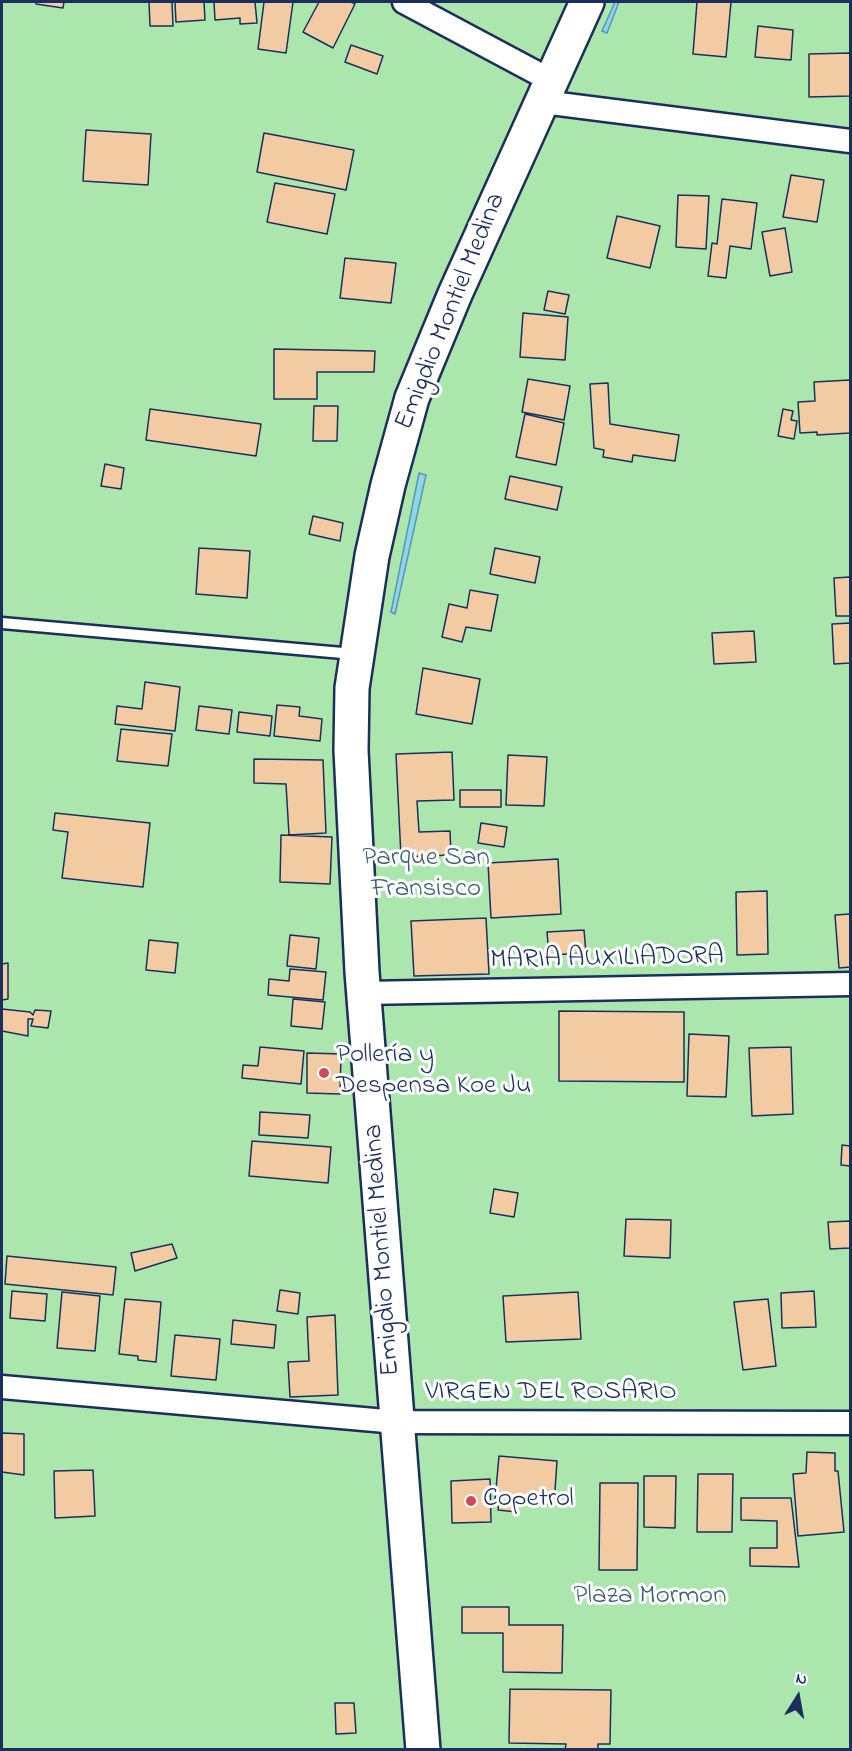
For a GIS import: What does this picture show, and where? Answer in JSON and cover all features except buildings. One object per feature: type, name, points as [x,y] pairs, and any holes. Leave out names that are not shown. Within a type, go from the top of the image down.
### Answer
[{"type":"main road","name":"Emigdio Montiel Medina","points":[[423,1749],[364,993],[351,750],[351,705],[356,654],[372,556],[412,398],[455,294],[587,2]]},
{"type":"street","points":[[404,2],[548,92],[850,141]]},
{"type":"street","name":"MARIA AUXILIADORA","points":[[364,993],[850,984]]},
{"type":"street","name":"VIRGEN DEL ROSARIO","points":[[2,1388],[398,1422],[850,1423]]},
{"type":"lane","points":[[2,623],[356,654]]},
{"type":"green space","name":"Parque San Fransisco","points":[[2,2],[850,2],[850,1749],[2,1750]]},
{"type":"water","points":[[615,2],[619,2],[607,33],[602,31]]},
{"type":"water","points":[[419,473],[426,475],[395,614],[391,612]]},
{"type":"place","name":"Pollería y Despensa Koe Ju","points":[[324,1073]]},
{"type":"place","name":"Copetrol","points":[[471,1501]]},
{"type":"park label","name":"Plaza Mormon","points":[[650,1598]]}]
